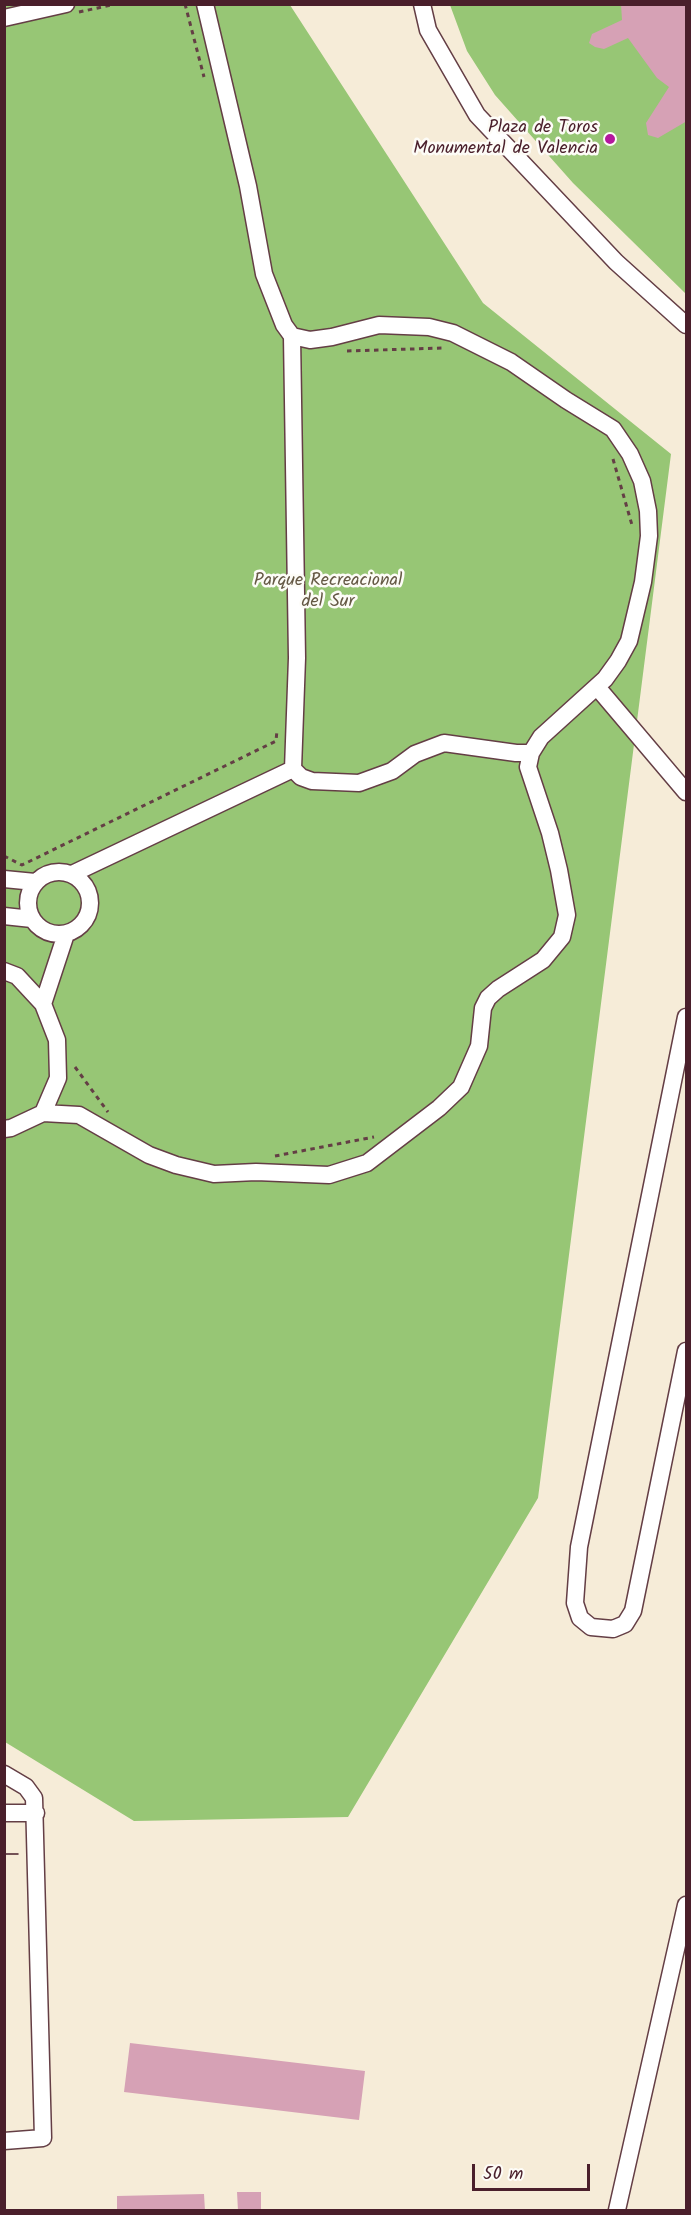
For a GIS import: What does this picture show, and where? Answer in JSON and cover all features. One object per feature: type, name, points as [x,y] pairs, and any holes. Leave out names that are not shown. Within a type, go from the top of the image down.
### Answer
[{"type":"street","points":[[4,18],[66,4]]},
{"type":"street","points":[[205,4],[248,186],[264,274],[284,325],[292,336],[297,658],[293,769],[301,777],[312,781],[359,783],[392,771],[415,754],[444,743],[531,753]]},
{"type":"street","points":[[422,4],[428,30],[477,115],[616,262],[687,325]]},
{"type":"street","points":[[4,1129],[43,1113],[79,1115],[149,1155],[176,1165],[214,1174],[256,1172],[329,1175],[367,1163],[439,1108],[461,1087],[479,1046],[483,1008],[488,998],[498,988],[543,960],[562,937],[567,915],[550,833],[528,766],[531,753],[541,737],[597,687],[618,661],[629,641],[641,593],[649,536],[648,511],[642,481],[630,454],[613,429],[511,362],[453,333],[429,327],[379,325],[310,340],[292,336]]},
{"type":"street","points":[[597,687],[687,792]]},
{"type":"street","points":[[72,873],[87,886],[91,906],[83,924],[66,934],[46,932],[32,919],[27,900],[35,882],[52,872],[72,873],[293,769]]},
{"type":"street","points":[[4,879],[35,882]]},
{"type":"street","points":[[4,916],[32,919]]},
{"type":"street","points":[[43,1004],[66,934]]},
{"type":"street","points":[[4,971],[17,976],[43,1004],[57,1040],[58,1078],[43,1113]]},
{"type":"street","points":[[687,1017],[579,1547],[575,1603],[580,1618],[591,1627],[613,1629],[625,1624],[633,1611],[687,1351]]},
{"type":"street","points":[[4,1774],[26,1787],[34,1798],[36,1812],[44,2138],[4,2141]]},
{"type":"street","points":[[4,1813],[36,1812]]},
{"type":"street","points":[[617,2211],[687,1905]]},
{"type":"path","points":[[185,4],[206,83]]},
{"type":"path","points":[[341,351],[449,348]]},
{"type":"path","points":[[613,457],[634,533]]},
{"type":"path","points":[[4,856],[22,865],[276,741],[277,730]]},
{"type":"path","points":[[74,1066],[111,1116]]},
{"type":"path","points":[[274,1156],[380,1136]]},
{"type":"green space","name":"Parque Recreacional del Sur","points":[[4,5],[290,5],[483,303],[671,454],[538,1498],[348,1817],[134,1821],[5,1742]]},
{"type":"green space","name":"Plaza de Toros Monumental de Valencia","points":[[450,5],[686,5],[686,294],[573,183],[495,95],[467,51]]},
{"type":"building","points":[[621,4],[687,4],[687,121],[658,138],[648,135],[646,123],[669,87],[657,78],[628,38],[604,49],[589,43],[592,34],[622,20]]},
{"type":"building","points":[[130,2043],[365,2071],[359,2120],[124,2092]]},
{"type":"building","points":[[237,2192],[261,2192],[261,2211],[238,2211]]},
{"type":"building","points":[[204,2194],[205,2211],[117,2211],[117,2196]]},
{"type":"tram line","points":[[4,1854],[18,1854]]},
{"type":"place","name":"Plaza de Toros Monumental de Valencia","points":[[610,139]]}]
